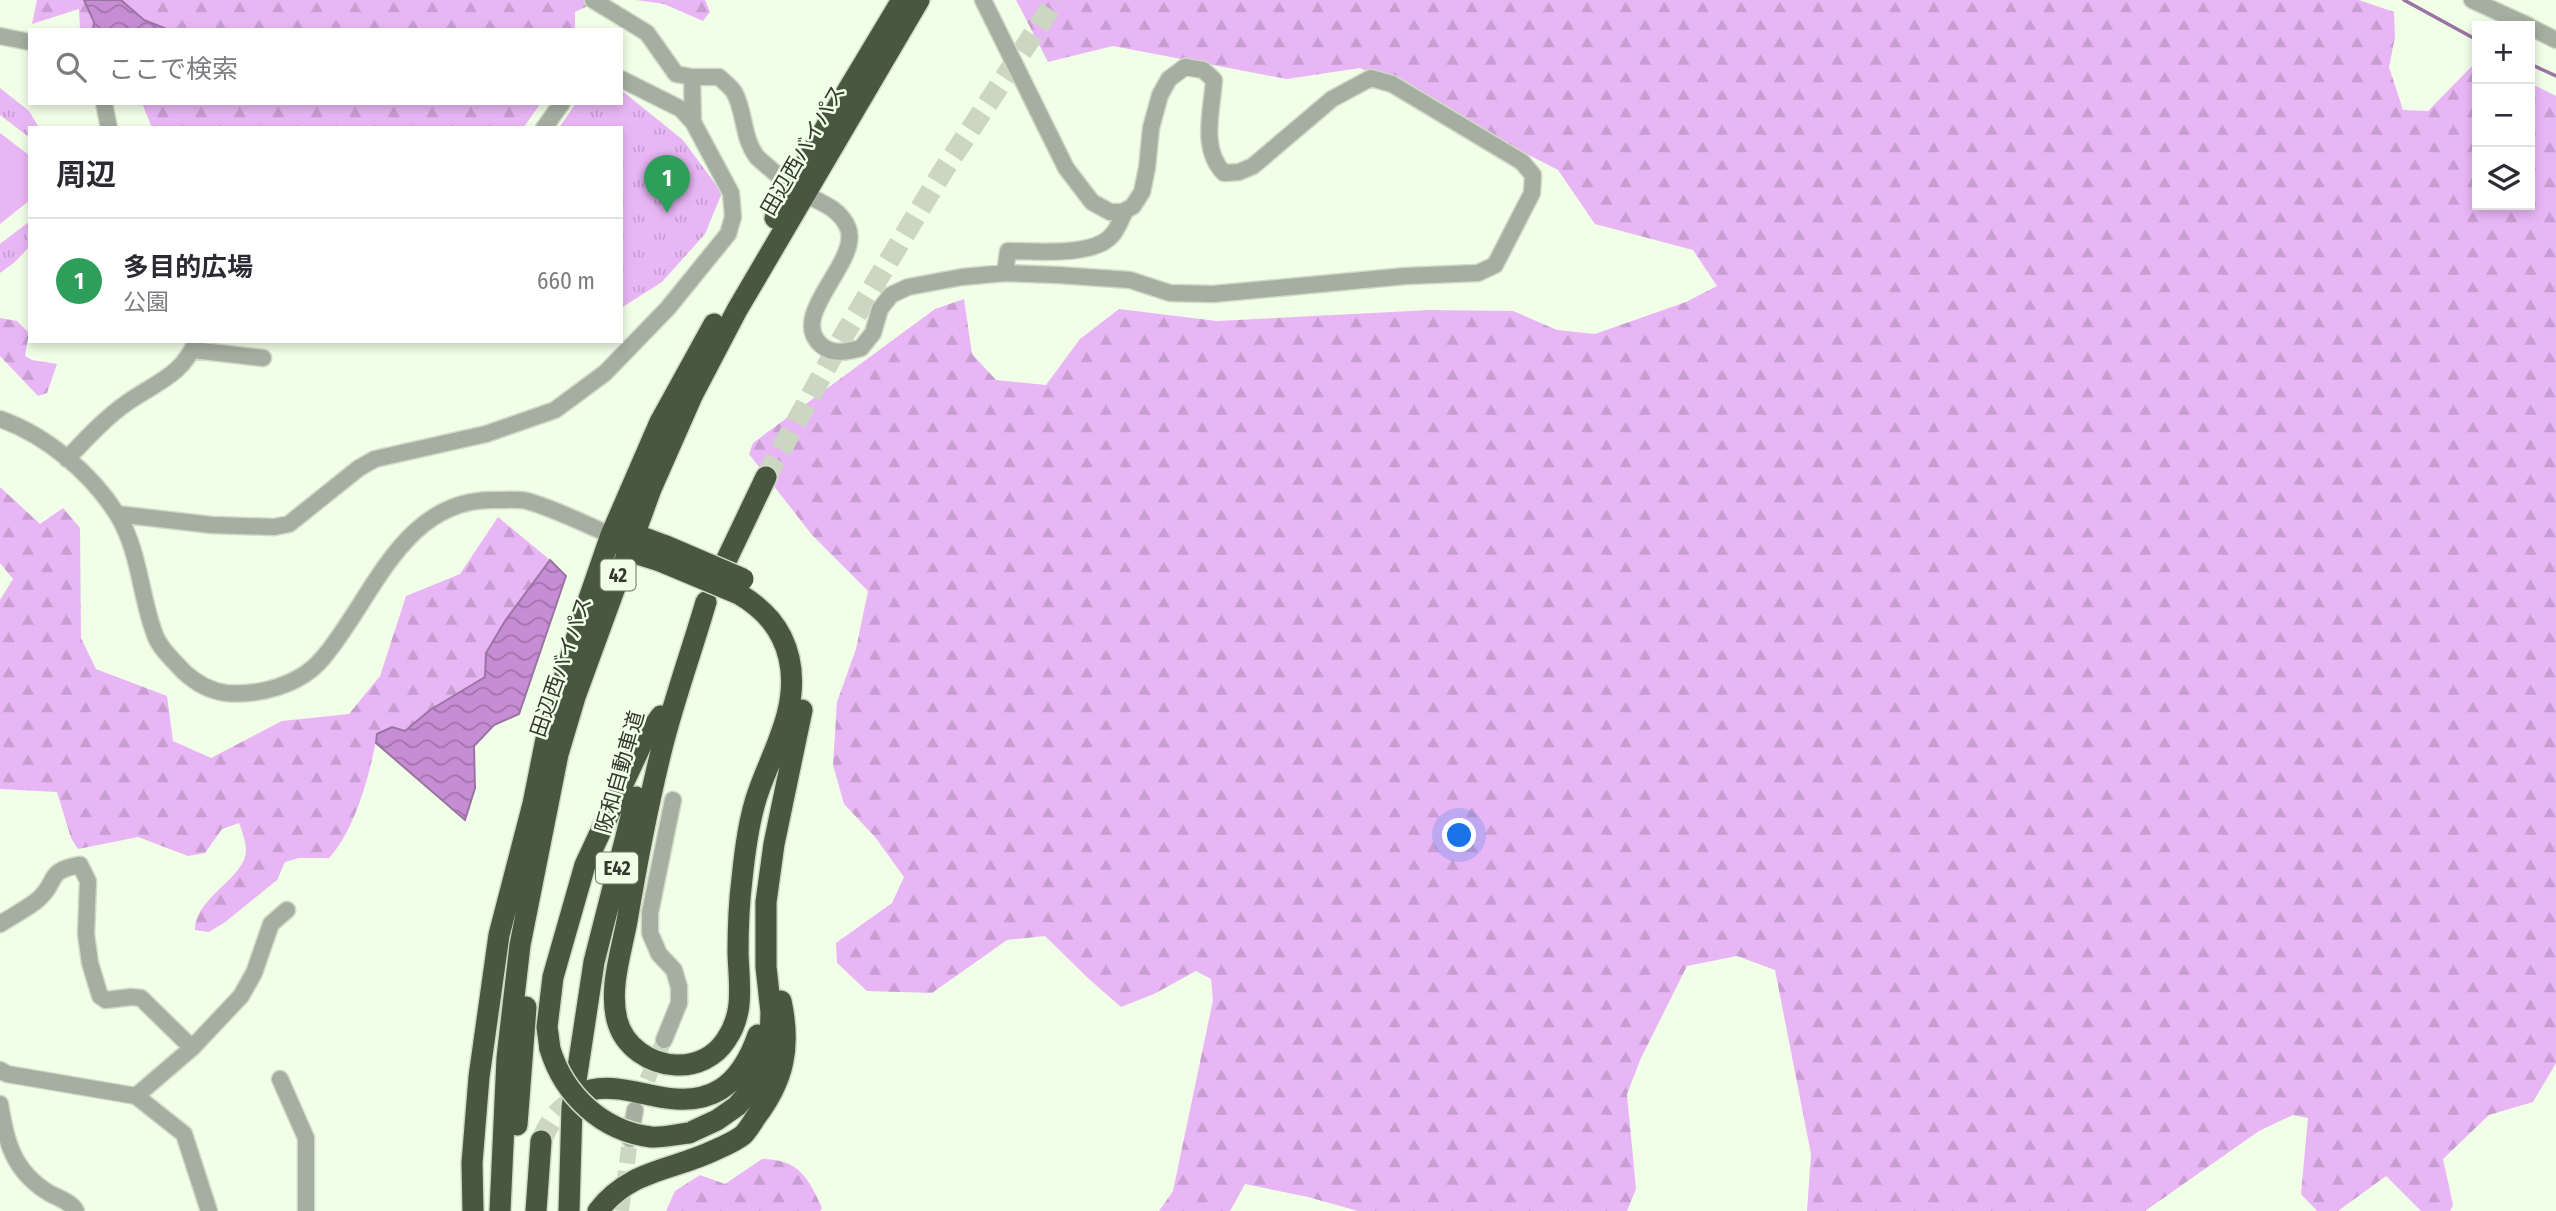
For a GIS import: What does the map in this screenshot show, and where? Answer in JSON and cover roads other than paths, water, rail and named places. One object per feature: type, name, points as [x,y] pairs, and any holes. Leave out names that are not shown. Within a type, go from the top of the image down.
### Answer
[{"type":"highway","name":"田辺西バイパス","points":[[500,1211],[510,1032],[520,945],[558,754],[575,697],[651,489],[692,396],[799,191],[827,125],[902,0]]},
{"type":"highway","name":"田辺西バイパス","points":[[488,1211],[491,1098],[505,956],[551,722],[611,535],[660,422],[721,310],[919,0]]},
{"type":"highway","name":"阪和自動車道","points":[[582,1094],[598,942],[636,799],[661,716],[706,603],[765,477]]},
{"type":"highway","points":[[611,535],[765,594],[785,614],[799,640],[804,665],[804,696],[774,844],[766,902],[770,1044],[751,1090],[737,1106],[717,1120],[690,1133],[652,1137],[613,1126],[583,1106],[565,1085],[555,1065],[547,1027],[553,977],[585,865],[644,739],[661,716]]},
{"type":"highway","points":[[706,603],[663,742],[644,823],[614,987],[616,1018],[620,1030],[634,1048],[655,1061],[683,1065],[712,1055],[726,1041],[737,1020],[741,990],[738,953],[741,880],[758,792],[784,729],[790,700],[789,659],[781,635],[770,617],[741,586]]},
{"type":"highway","points":[[582,1094],[601,1088],[623,1089],[676,1100],[698,1099],[720,1090],[736,1078],[750,1059],[758,1035],[760,1006],[749,887],[771,762]]},
{"type":"highway","name":"42","points":[[473,1211],[472,1163],[479,1077],[497,948],[533,804]]},
{"type":"highway","name":"42","points":[[513,1211],[541,831]]},
{"type":"highway","points":[[598,1211],[609,1196],[629,1182],[649,1172],[713,1151],[743,1135],[771,1097],[783,1069],[786,1040],[783,1008],[767,927]]},
{"type":"highway","name":"E42","points":[[569,1211],[570,1124],[582,1094]]},
{"type":"highway","points":[[536,1211],[541,1141]]},
{"type":"street","points":[[593,0],[647,33],[676,74],[719,77],[734,92],[747,138],[758,157],[799,191],[831,207],[843,218],[849,231],[848,248],[816,308],[813,322],[815,339],[823,347],[835,352],[861,348],[873,333],[880,309],[891,295],[908,286],[962,277],[1005,274],[1130,280],[1170,293],[1213,294],[1406,276],[1478,273],[1495,265],[1532,193],[1533,175],[1522,163],[1392,84],[1371,78],[1332,99],[1253,166],[1239,172],[1224,173],[1211,151],[1210,119],[1214,80],[1203,70],[1185,67],[1169,79],[1160,95],[1151,128],[1142,192],[1133,206],[1110,212],[1092,202],[1066,168],[983,0]]},
{"type":"street","points":[[2472,0],[2516,21]]},
{"type":"street","points":[[2535,30],[2556,40]]},
{"type":"street","points":[[0,36],[28,42]]},
{"type":"street","points":[[692,77],[693,122]]},
{"type":"street","points":[[117,514],[212,525],[274,527],[289,524],[359,468],[375,459],[486,434],[555,410],[605,373],[668,308],[728,233],[733,217],[731,193],[693,122],[681,109],[623,80]]},
{"type":"street","points":[[103,105],[109,126]]},
{"type":"street","points":[[545,126],[561,105]]},
{"type":"street","points":[[1005,274],[1008,251],[1068,251],[1095,247],[1112,237],[1125,210]]},
{"type":"street","points":[[67,458],[128,401],[174,374],[194,346],[262,358]]},
{"type":"street","points":[[0,419],[18,425],[67,458],[93,484],[117,514],[131,543],[155,637],[195,682],[223,693],[251,693],[275,687],[297,679],[321,661],[393,556],[417,528],[458,503],[482,499],[526,501],[611,535]]},
{"type":"street","points":[[664,1040],[679,1003],[679,987],[674,970],[659,954],[650,933],[650,913],[673,800]]},
{"type":"street","points":[[0,924],[36,901],[47,890],[55,873],[80,865],[88,881],[86,934],[90,963],[100,996],[106,1000],[141,998],[192,1048]]},
{"type":"street","points":[[136,1096],[192,1048],[241,996],[254,972],[271,923],[287,910]]},
{"type":"street","points":[[0,1070],[7,1074],[136,1096],[184,1134],[209,1211]]},
{"type":"street","points":[[280,1079],[306,1138],[306,1211]]},
{"type":"street","points":[[0,1104],[6,1141],[16,1161],[28,1177],[46,1191],[72,1205],[76,1211]]},
{"type":"street","points":[[630,1139],[635,1110]]},
{"type":"water","points":[[84,0],[121,0],[144,20],[164,28],[93,28],[94,22]]},
{"type":"water","points":[[550,560],[566,576],[519,714],[494,725],[474,746],[475,788],[465,820],[376,743],[377,734],[392,727],[405,731],[430,710],[485,677],[486,653],[505,621]]},
{"type":"waterway","points":[[2404,0],[2472,37]]},
{"type":"waterway","points":[[2535,66],[2556,76]]},
{"type":"tunnel","points":[[766,477],[844,335],[943,171],[1056,0]]},
{"type":"tunnel","points":[[638,1102],[664,1040]]},
{"type":"tunnel","points":[[541,1141],[558,1112],[586,1093]]},
{"type":"tunnel","points":[[621,1211],[630,1139]]},
{"type":"place","name":"多目的広場","points":[[667,213]]}]
